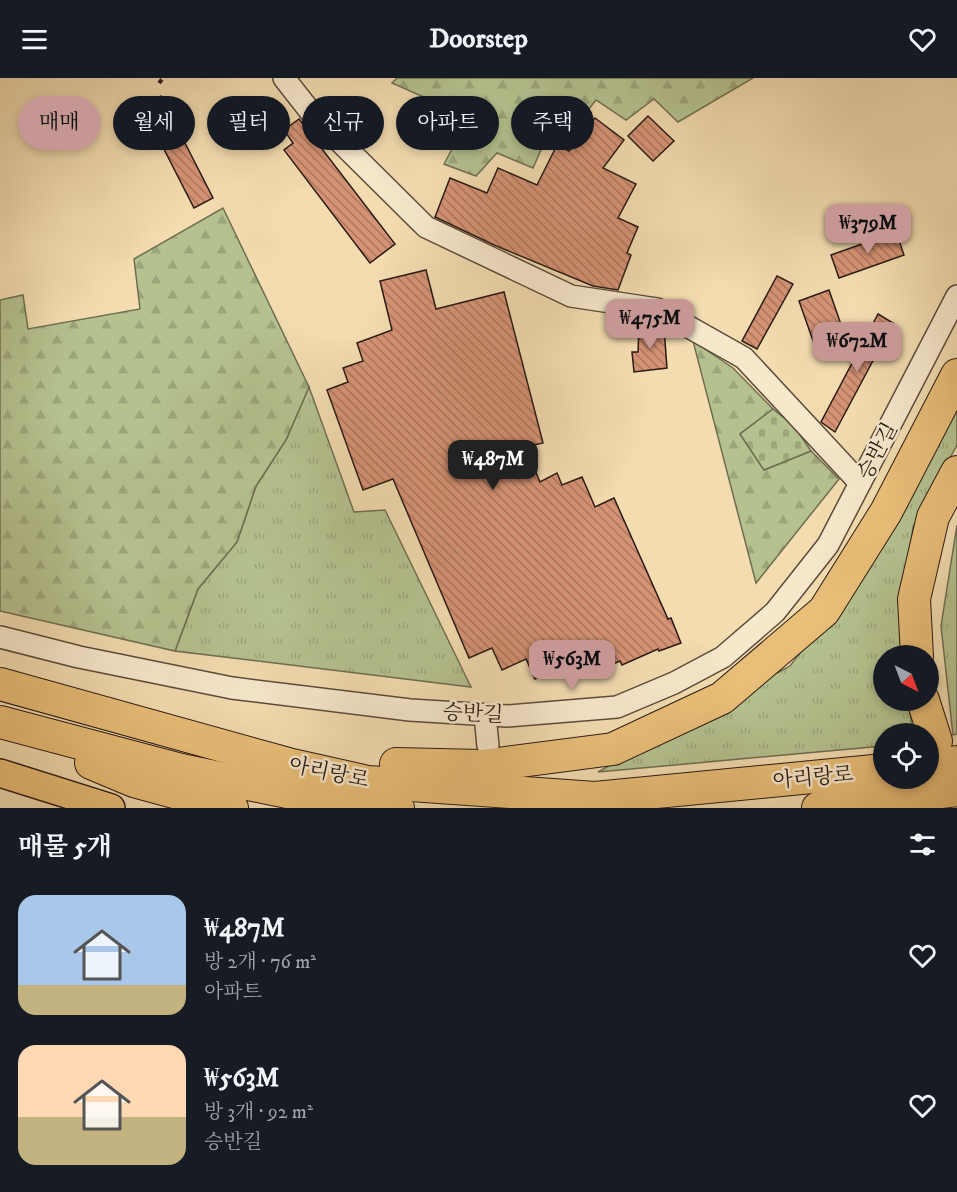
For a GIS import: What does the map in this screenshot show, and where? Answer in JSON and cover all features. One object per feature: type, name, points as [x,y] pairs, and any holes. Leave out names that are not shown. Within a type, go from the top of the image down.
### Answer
[{"type":"highway","points":[[314,770],[360,765],[482,766],[614,749],[722,698],[824,611],[886,512],[957,375]]},
{"type":"highway","points":[[916,645],[914,599],[933,517],[957,472]]},
{"type":"highway","name":"아리랑로","points":[[0,684],[314,770],[368,782],[596,798],[873,771]]},
{"type":"highway","points":[[927,711],[941,756]]},
{"type":"highway","name":"아리랑로","points":[[0,722],[181,770],[294,794],[398,808]]},
{"type":"highway","points":[[47,735],[77,757],[134,781],[232,808]]},
{"type":"highway","name":"아리랑로","points":[[818,808],[957,790]]},
{"type":"main road","points":[[0,773],[111,808]]},
{"type":"street","points":[[285,78],[313,115],[426,226],[571,296],[657,309],[744,358],[860,483]]},
{"type":"street","name":"승반길","points":[[0,637],[79,657],[232,688],[410,710],[507,716],[617,707],[674,684],[723,657],[775,612],[828,545],[957,296]]},
{"type":"street","points":[[484,715],[488,746]]},
{"type":"path","points":[[159,83],[163,78]]},
{"type":"green space","points":[[397,78],[753,78],[678,122],[654,99],[626,120],[596,100],[594,102],[594,96],[511,96],[511,150],[541,150],[533,168],[497,153],[476,176],[444,164],[451,150],[499,150],[499,96],[421,96],[392,83]]},
{"type":"green space","points":[[223,208],[309,387],[286,440],[256,486],[237,542],[198,589],[175,651],[0,611],[0,300],[23,295],[28,329],[140,309],[134,259]]},
{"type":"green space","points":[[693,341],[733,368],[773,409],[740,434],[764,470],[811,451],[839,479],[756,583]]},
{"type":"green space","points":[[309,387],[354,512],[385,510],[471,687],[175,651],[198,589],[237,542],[256,486],[286,440]]},
{"type":"green space","points":[[957,400],[957,445],[913,527],[901,645],[873,645],[873,711],[910,711],[911,723],[873,723],[873,747],[598,772],[790,666],[876,554]]},
{"type":"green space","points":[[773,409],[794,426],[811,451],[764,470],[740,434]]},
{"type":"green space","points":[[957,525],[957,734],[953,735],[941,626]]},
{"type":"building","points":[[648,116],[674,141],[653,161],[628,136]]},
{"type":"building","points":[[299,119],[302,123],[302,150],[323,150],[395,244],[370,263],[284,150],[290,150],[290,145],[293,143],[290,139],[290,126]]},
{"type":"building","points":[[594,119],[624,140],[603,168],[636,184],[618,218],[638,227],[627,253],[631,255],[618,290],[593,286],[494,245],[435,217],[450,178],[487,193],[498,168],[537,185],[554,150],[594,150]]},
{"type":"building","points":[[164,150],[189,150],[213,198],[194,208]]},
{"type":"building","points":[[896,232],[904,255],[839,278],[831,255]]},
{"type":"building","points":[[426,270],[436,309],[504,292],[543,443],[525,447],[540,482],[557,473],[562,485],[582,477],[595,507],[614,498],[681,643],[659,651],[658,649],[622,665],[620,661],[601,669],[599,665],[581,673],[579,666],[560,674],[557,669],[535,679],[526,659],[502,670],[492,648],[469,658],[393,479],[363,490],[327,390],[348,382],[343,368],[363,361],[357,343],[392,330],[380,281]]},
{"type":"building","points":[[777,276],[793,284],[757,349],[742,341]]},
{"type":"building","points":[[829,290],[846,339],[816,349],[799,301]]},
{"type":"building","points":[[878,314],[893,323],[835,432],[821,422]]},
{"type":"building","points":[[639,327],[664,328],[667,368],[634,372],[632,352],[638,352]]}]
